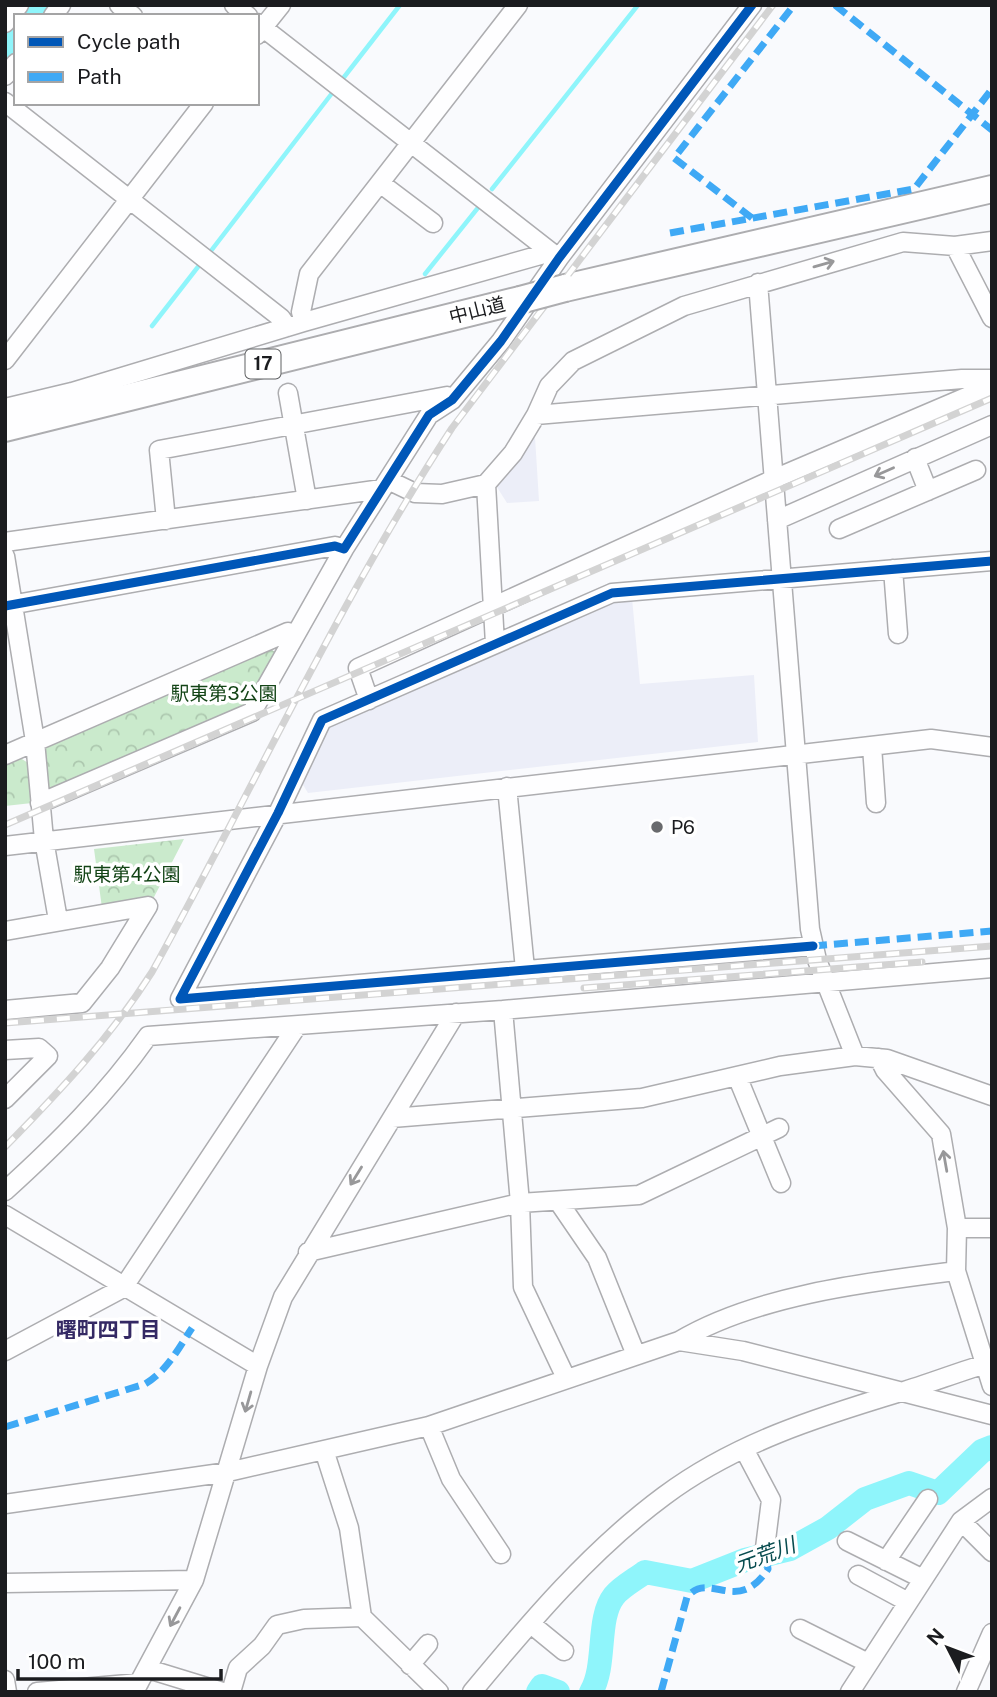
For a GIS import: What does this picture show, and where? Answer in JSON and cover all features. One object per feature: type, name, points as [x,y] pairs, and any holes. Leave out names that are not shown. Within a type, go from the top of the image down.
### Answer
[{"type":"highway","name":"中山道","points":[[5,428],[565,288],[992,189]]},
{"type":"street","points":[[5,23],[19,5]]},
{"type":"street","points":[[281,5],[259,29],[412,142],[555,255]]},
{"type":"street","points":[[296,325],[309,274],[518,5]]},
{"type":"street","points":[[40,803],[252,712],[344,549],[429,415],[452,400],[501,341],[555,255],[752,5]]},
{"type":"street","points":[[5,102],[281,317],[296,325]]},
{"type":"street","points":[[5,360],[202,105]]},
{"type":"street","points":[[380,183],[433,223]]},
{"type":"street","points":[[5,542],[307,500],[385,484],[415,493],[442,494],[486,484],[513,453],[537,415],[549,386],[573,361],[684,306],[903,242],[955,246],[992,241]]},
{"type":"street","points":[[955,246],[992,318]]},
{"type":"street","points":[[5,408],[72,392],[296,325],[555,255]]},
{"type":"street","points":[[758,283],[813,946],[855,1056]]},
{"type":"street","points":[[537,415],[962,379],[992,379]]},
{"type":"street","points":[[369,700],[358,668],[774,479],[992,386]]},
{"type":"street","points":[[288,393],[307,500]]},
{"type":"street","points":[[166,520],[159,450],[447,396],[452,400]]},
{"type":"street","points":[[777,520],[992,425]]},
{"type":"street","points":[[915,458],[928,491]]},
{"type":"street","points":[[839,529],[976,470]]},
{"type":"street","points":[[486,484],[495,644]]},
{"type":"street","points":[[9,605],[335,546],[344,549]]},
{"type":"street","points":[[5,556],[9,605],[35,741],[44,840],[58,920]]},
{"type":"street","points":[[813,946],[180,999],[278,813],[322,720],[612,593],[992,561]]},
{"type":"street","points":[[892,569],[898,634]]},
{"type":"street","points":[[5,755],[288,632],[294,635]]},
{"type":"street","points":[[5,846],[931,739],[992,747]]},
{"type":"street","points":[[872,746],[876,803]]},
{"type":"street","points":[[507,787],[525,969]]},
{"type":"street","points":[[5,931],[148,906],[110,968],[82,1003],[5,1010]]},
{"type":"street","points":[[5,1191],[64,1137],[124,1070],[148,1036],[503,1010],[992,968]]},
{"type":"street","points":[[503,1010],[520,1203],[523,1287],[566,1378]]},
{"type":"street","points":[[140,1681],[194,1580],[258,1366],[283,1297],[456,1013]]},
{"type":"street","points":[[5,1351],[123,1288],[297,1026]]},
{"type":"street","points":[[5,1050],[39,1048],[48,1056],[5,1099]]},
{"type":"street","points":[[392,1118],[642,1098],[780,1066],[855,1056],[879,1058],[992,1096]]},
{"type":"street","points":[[879,1058],[885,1070],[941,1134],[957,1228],[956,1271],[988,1363],[992,1386]]},
{"type":"street","points":[[737,1076],[781,1183]]},
{"type":"street","points":[[308,1252],[520,1203],[639,1195],[779,1128]]},
{"type":"street","points":[[558,1201],[597,1258],[636,1355]]},
{"type":"street","points":[[5,1215],[123,1288],[258,1366]]},
{"type":"street","points":[[957,1228],[992,1228]]},
{"type":"street","points":[[5,1504],[228,1472],[429,1426],[679,1341],[704,1326],[735,1315],[842,1287],[956,1271]]},
{"type":"street","points":[[679,1341],[743,1351],[992,1415]]},
{"type":"street","points":[[472,1692],[588,1561],[656,1502],[710,1466],[821,1415],[988,1363]]},
{"type":"street","points":[[429,1426],[451,1479],[501,1554]]},
{"type":"street","points":[[744,1449],[771,1500],[765,1548]]},
{"type":"street","points":[[324,1450],[349,1528],[362,1617],[439,1692]]},
{"type":"street","points":[[850,1692],[961,1521],[992,1498]]},
{"type":"street","points":[[886,1561],[928,1499]]},
{"type":"street","points":[[961,1521],[992,1552]]},
{"type":"street","points":[[847,1541],[923,1580]]},
{"type":"street","points":[[858,1575],[908,1602]]},
{"type":"street","points":[[5,1583],[194,1580]]},
{"type":"street","points":[[231,1692],[237,1668],[262,1646],[277,1625],[304,1619],[362,1617]]},
{"type":"street","points":[[531,1624],[564,1651]]},
{"type":"street","points":[[800,1629],[868,1663]]},
{"type":"street","points":[[975,1688],[992,1633]]},
{"type":"street","points":[[410,1665],[428,1644]]},
{"type":"street","points":[[5,1680],[6,1692]]},
{"type":"street","points":[[37,1692],[140,1681],[223,1692]]},
{"type":"shaded area","points":[[535,437],[539,501],[507,503],[495,484]]},
{"type":"shaded area","points":[[632,598],[640,684],[754,675],[758,742],[308,793],[299,778],[326,724],[619,599]]},
{"type":"green space","name":"駅東第3公園","points":[[269,647],[277,654],[247,708],[57,792],[48,787],[45,751],[48,744]]},
{"type":"green space","points":[[19,757],[28,763],[32,803],[5,806],[5,763]]},
{"type":"green space","name":"駅東第4公園","points":[[184,839],[153,899],[102,908],[94,849]]},
{"type":"waterway","points":[[34,14],[41,5]]},
{"type":"waterway","points":[[341,81],[400,5]]},
{"type":"waterway","points":[[492,189],[638,5]]},
{"type":"waterway","points":[[5,53],[14,42]]},
{"type":"waterway","points":[[207,256],[336,88]]},
{"type":"waterway","points":[[425,274],[477,209]]},
{"type":"waterway","points":[[152,326],[201,263]]},
{"type":"waterway","name":"元荒川","points":[[591,1692],[599,1669],[608,1606],[617,1593],[645,1572],[692,1581],[745,1560],[790,1549],[828,1528],[865,1499],[909,1483],[938,1493],[982,1451],[992,1447]]},
{"type":"waterway","name":"元荒川","points":[[538,1692],[542,1686],[558,1692]]},
{"type":"railway","points":[[5,1147],[83,1064],[152,972],[334,628],[452,428],[773,5]]},
{"type":"railway","points":[[5,825],[992,398]]},
{"type":"railway","points":[[5,1023],[992,946]]},
{"type":"railway","points":[[584,988],[922,962]]},
{"type":"marked path","points":[[752,218],[674,158],[794,5]]},
{"type":"marked path","points":[[835,5],[992,130]]},
{"type":"marked path","points":[[670,233],[914,189],[992,89]]},
{"type":"marked path","points":[[813,946],[992,931]]},
{"type":"marked path","points":[[5,1427],[145,1384],[166,1366],[192,1328]]},
{"type":"marked path","points":[[661,1692],[687,1597],[696,1590],[705,1588],[735,1591],[757,1583],[768,1569],[765,1548]]},
{"type":"cycle path","points":[[5,606],[335,546],[344,549],[429,415],[452,400],[501,341],[559,258],[752,5]]},
{"type":"cycle path","points":[[813,946],[180,999],[278,813],[322,720],[612,593],[992,561]]},
{"type":"place","name":"P6","points":[[657,827]]},
{"type":"district","name":"曙町四丁目","points":[[108,1330]]}]
